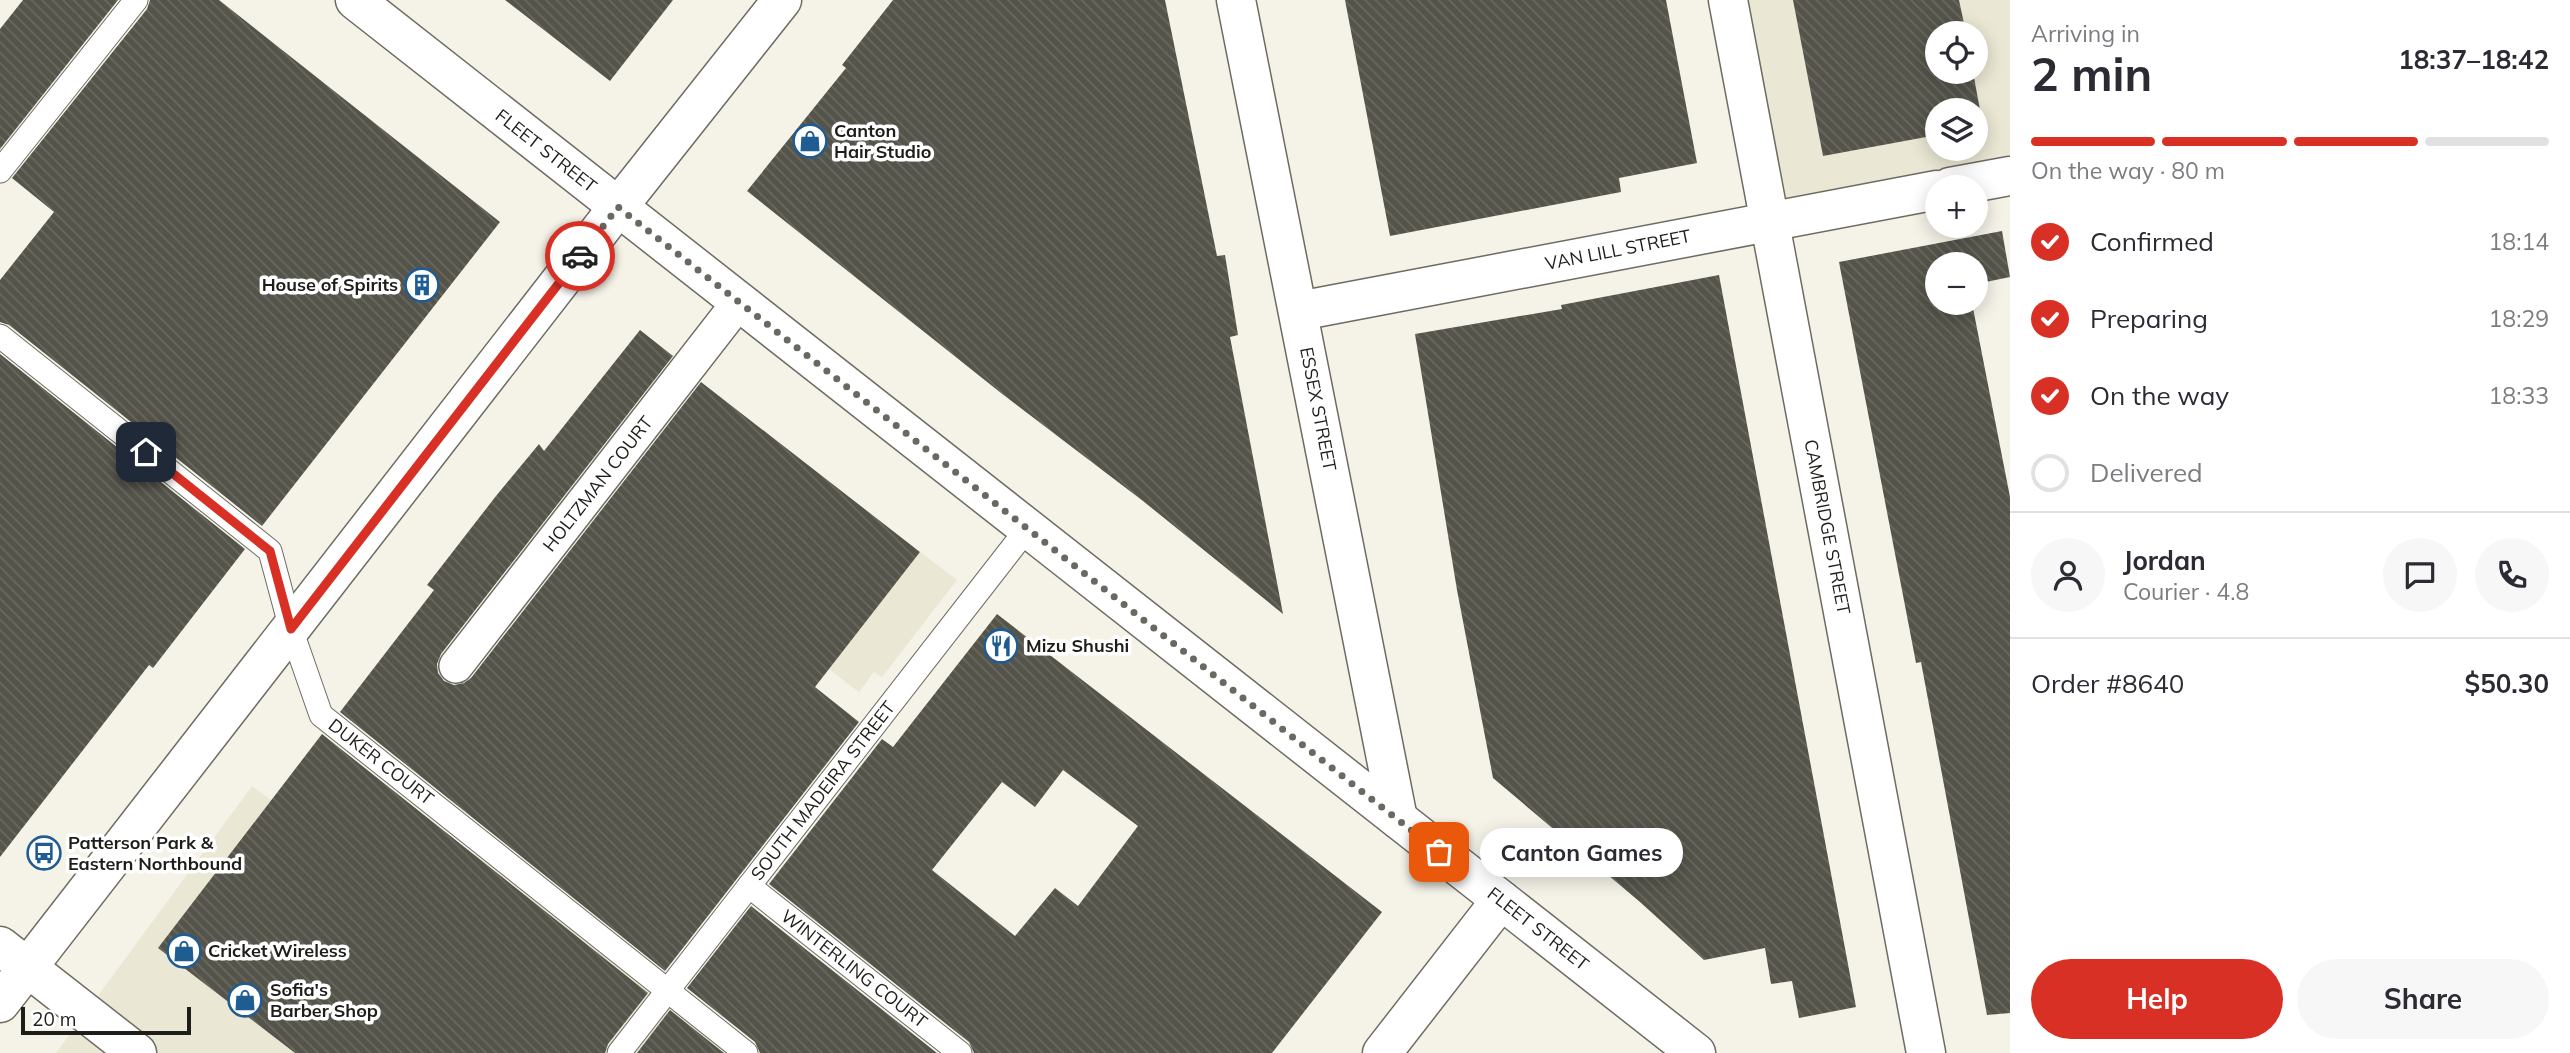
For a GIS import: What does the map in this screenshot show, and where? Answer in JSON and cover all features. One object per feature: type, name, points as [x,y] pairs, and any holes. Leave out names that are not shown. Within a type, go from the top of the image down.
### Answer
[{"type":"street","name":"FLEET STREET","points":[[355,0],[1696,1053]]},
{"type":"street","points":[[0,1003],[14,957],[291,629],[782,0]]},
{"type":"street","name":"ESSEX STREET","points":[[1236,0],[1398,819]]},
{"type":"street","name":"CAMBRIDGE STREET","points":[[1728,0],[1926,1053]]},
{"type":"street","points":[[1988,180],[2010,176]]},
{"type":"street","name":"VAN LILL STREET","points":[[1299,311],[1925,192]]},
{"type":"street","name":"HOLTZMAN COURT","points":[[456,666],[739,302]]},
{"type":"street","points":[[1382,1053],[1502,900]]},
{"type":"street","points":[[14,957],[137,1053]]},
{"type":"lane","points":[[0,171],[136,0]]},
{"type":"lane","name":"DUKER COURT","points":[[0,337],[270,551],[291,629],[321,715],[746,1053]]},
{"type":"lane","name":"SOUTH MADEIRA STREET","points":[[620,1053],[1027,529]]},
{"type":"lane","name":"WINTERLING COURT","points":[[749,886],[960,1053]]},
{"type":"shaded area","points":[[1736,0],[2010,0],[2010,172],[1988,177],[1988,175],[1925,175],[1925,193],[1779,229]]},
{"type":"shaded area","points":[[920,552],[957,580],[882,677],[874,672],[859,692],[829,669]]},
{"type":"shaded area","points":[[252,786],[427,917],[479,850],[738,1053],[56,1053]]},
{"type":"building","points":[[23,0],[118,0],[0,149],[0,29]]},
{"type":"building","points":[[150,0],[219,0],[500,222],[262,526],[9,325],[0,322],[0,280],[54,212],[12,178],[147,9]]},
{"type":"building","points":[[505,0],[673,0],[610,81]]},
{"type":"building","points":[[893,0],[1165,0],[1217,256],[1225,255],[1238,335],[1230,337],[1283,614],[747,191],[846,68],[842,65]]},
{"type":"building","points":[[1345,0],[1666,0],[1697,163],[1619,178],[1621,192],[1390,236]]},
{"type":"building","points":[[1793,0],[1959,0],[1963,21],[1925,21],[1925,84],[1975,84],[1978,98],[1925,98],[1925,137],[1823,156]]},
{"type":"building","points":[[2002,231],[2010,277],[1988,282],[1988,252],[1925,252],[1925,315],[1974,315],[2010,497],[2010,1013],[1987,1015],[1921,662],[1916,663],[1839,262],[1965,238],[1988,238],[1988,234]]},
{"type":"building","points":[[1719,275],[1856,1007],[1799,1018],[1792,981],[1771,984],[1765,948],[1704,960],[1640,902],[1493,778],[1457,590],[1415,334],[1562,309],[1561,305]]},
{"type":"building","points":[[640,330],[673,356],[441,654],[437,664],[438,673],[444,681],[454,685],[471,678],[701,382],[920,552],[815,687],[859,722],[665,971],[340,712],[434,590],[427,585],[496,496],[539,444],[544,451]]},
{"type":"building","points":[[0,354],[245,549],[153,668],[149,665],[0,857]]},
{"type":"building","points":[[997,614],[1382,912],[1272,1053],[974,1053],[969,1042],[769,884],[882,739],[893,747]],"holes":[[[1063,770],[1138,826],[1078,906],[1055,888],[1015,936],[932,870],[1002,782],[1035,807]]]},
{"type":"building","points":[[322,734],[648,993],[608,1044],[605,1053],[295,1053],[158,948]]},
{"type":"building","points":[[751,906],[937,1053],[760,1053],[755,1042],[687,988]]},
{"type":"building","points":[[670,1010],[724,1053],[637,1053]]},
{"type":"way so far","points":[[580,256],[618,207],[1439,852]]},
{"type":"place","name":"Canton Hair Studio","points":[[810,141]]},
{"type":"place","name":"House of Spirits","points":[[422,285]]},
{"type":"place","name":"Mizu Shushi","points":[[1001,646]]},
{"type":"place","name":"Canton Games","points":[[1439,852]]},
{"type":"place","name":"Patterson Park & Eastern Northbound","points":[[44,853]]},
{"type":"place","name":"Cricket Wireless","points":[[184,951]]},
{"type":"place","name":"Sofia's Barber Shop","points":[[245,1000]]},
{"type":"route","points":[[146,452],[270,551],[291,629],[580,256]]}]
